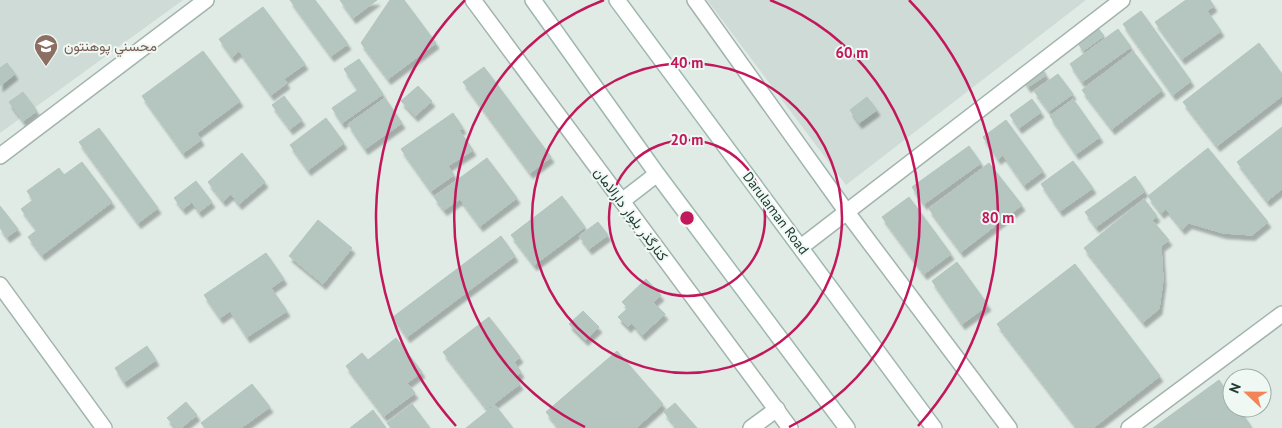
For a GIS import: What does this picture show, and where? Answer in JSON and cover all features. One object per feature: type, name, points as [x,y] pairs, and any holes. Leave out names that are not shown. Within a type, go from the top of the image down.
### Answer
[{"type":"street","points":[[0,156],[206,0]]},
{"type":"street","name":"کنارگذر بلوار دارالامان","points":[[472,0],[790,428]]},
{"type":"street","points":[[532,0],[657,174],[847,428]]},
{"type":"street","name":"Darulaman Road","points":[[617,0],[934,428]]},
{"type":"street","points":[[695,0],[846,211],[1009,428]]},
{"type":"street","points":[[801,247],[1122,0]]},
{"type":"street","points":[[622,202],[657,174]]},
{"type":"street","points":[[0,285],[104,428]]},
{"type":"street","points":[[1129,428],[1282,314]]},
{"type":"street","points":[[751,428],[777,409]]},
{"type":"shaded area","name":"محسني پوهنتون","points":[[0,0],[183,0],[0,133]]},
{"type":"shaded area","points":[[707,0],[1086,0],[846,185]]},
{"type":"building","points":[[290,0],[315,0],[348,44],[331,56]]},
{"type":"building","points":[[340,0],[377,0],[353,18]]},
{"type":"building","points":[[390,0],[404,0],[436,43],[388,79],[361,43]]},
{"type":"building","points":[[1186,0],[1210,0],[1214,6],[1207,11],[1221,31],[1182,59],[1155,22]]},
{"type":"building","points":[[263,7],[305,64],[284,79],[287,83],[271,95],[239,51],[232,57],[219,39]]},
{"type":"building","points":[[1141,11],[1191,81],[1173,95],[1123,24]]},
{"type":"building","points":[[1098,28],[1104,36],[1083,51],[1078,43]]},
{"type":"building","points":[[1118,29],[1131,47],[1082,82],[1070,64]]},
{"type":"building","points":[[1259,43],[1282,74],[1282,96],[1217,146],[1183,102]]},
{"type":"building","points":[[203,51],[240,101],[197,133],[201,140],[183,153],[142,96]]},
{"type":"building","points":[[1133,51],[1162,90],[1112,129],[1082,90]]},
{"type":"building","points":[[359,59],[383,94],[342,123],[332,108],[358,90],[344,69]]},
{"type":"building","points":[[7,63],[15,74],[0,86],[0,68]]},
{"type":"building","points":[[484,67],[551,157],[530,173],[463,82]]},
{"type":"building","points":[[1041,67],[1046,75],[1028,87],[1023,79]]},
{"type":"building","points":[[1058,74],[1073,94],[1049,111],[1034,91]]},
{"type":"building","points":[[418,86],[432,101],[415,116],[401,101]]},
{"type":"building","points":[[23,92],[37,111],[23,121],[9,102]]},
{"type":"building","points":[[284,96],[302,120],[290,129],[272,105]]},
{"type":"building","points":[[867,97],[877,110],[859,123],[850,110]]},
{"type":"building","points":[[385,98],[402,123],[365,149],[348,124]]},
{"type":"building","points":[[1032,99],[1041,112],[1019,128],[1010,115]]},
{"type":"building","points":[[1073,99],[1100,137],[1076,154],[1050,116]]},
{"type":"building","points":[[453,113],[463,128],[459,130],[473,150],[448,166],[454,175],[431,191],[401,149]]},
{"type":"building","points":[[326,118],[344,143],[308,170],[290,145]]},
{"type":"building","points":[[1006,120],[1043,171],[1024,185],[1003,155],[998,159],[983,137]]},
{"type":"building","points":[[1282,127],[1282,189],[1267,201],[1237,162]]},
{"type":"building","points":[[99,128],[158,208],[138,223],[79,142]]},
{"type":"building","points":[[969,146],[981,163],[924,204],[912,187]]},
{"type":"building","points":[[1208,148],[1268,222],[1252,235],[1223,233],[1189,223],[1182,229],[1166,209],[1161,213],[1148,196]]},
{"type":"building","points":[[242,153],[265,182],[239,204],[231,194],[223,201],[208,182]]},
{"type":"building","points":[[487,158],[517,198],[480,226],[460,199],[444,210],[434,197]]},
{"type":"building","points":[[1073,161],[1093,188],[1060,211],[1041,184]]},
{"type":"building","points":[[82,162],[112,202],[42,255],[28,237],[37,230],[21,209],[33,200],[27,191],[59,168],[64,175]]},
{"type":"building","points":[[989,163],[1022,205],[961,252],[929,209]]},
{"type":"building","points":[[1135,176],[1145,191],[1096,227],[1085,212]]},
{"type":"building","points":[[196,181],[212,202],[199,212],[192,202],[183,209],[174,198]]},
{"type":"building","points":[[562,196],[585,227],[534,265],[511,235]]},
{"type":"building","points":[[909,197],[951,254],[924,274],[882,217]]},
{"type":"building","points":[[1144,199],[1157,216],[1152,220],[1169,240],[1161,246],[1163,280],[1159,309],[1143,322],[1084,248]]},
{"type":"building","points":[[0,206],[18,229],[7,237],[0,228]]},
{"type":"building","points":[[318,220],[352,248],[323,284],[289,256]]},
{"type":"building","points":[[598,222],[608,235],[589,249],[579,236]]},
{"type":"building","points":[[501,236],[515,256],[407,337],[393,317]]},
{"type":"building","points":[[266,253],[284,279],[271,288],[287,311],[247,337],[230,311],[220,318],[204,295]]},
{"type":"building","points":[[957,262],[988,305],[962,324],[932,281]]},
{"type":"building","points":[[1075,264],[1160,376],[1093,428],[1077,428],[997,324]]},
{"type":"building","points":[[646,279],[661,295],[653,302],[665,314],[642,335],[632,323],[628,327],[618,317],[628,308],[622,302]]},
{"type":"building","points":[[583,311],[599,327],[585,340],[569,324]]},
{"type":"building","points":[[489,317],[520,357],[514,362],[521,372],[515,377],[520,384],[487,409],[443,352]]},
{"type":"building","points":[[396,338],[422,372],[407,383],[415,393],[384,416],[346,366],[362,353],[368,360]]},
{"type":"building","points":[[147,346],[156,360],[124,382],[115,368]]},
{"type":"building","points":[[617,351],[663,404],[636,428],[559,428],[546,412]]},
{"type":"building","points":[[1219,380],[1222,384],[1222,418],[1245,418],[1251,426],[1249,428],[1153,428]]},
{"type":"building","points":[[252,384],[270,407],[241,428],[205,428],[201,423]]},
{"type":"building","points":[[186,402],[197,415],[181,428],[176,428],[167,418]]},
{"type":"building","points":[[675,403],[697,428],[677,428],[664,412]]},
{"type":"building","points":[[412,404],[430,428],[391,428],[387,423]]},
{"type":"building","points":[[495,405],[513,428],[466,428]]},
{"type":"building","points":[[373,410],[386,428],[350,428]]},
{"type":"place","name":"محسني پوهنتون","points":[[46,67]]}]
